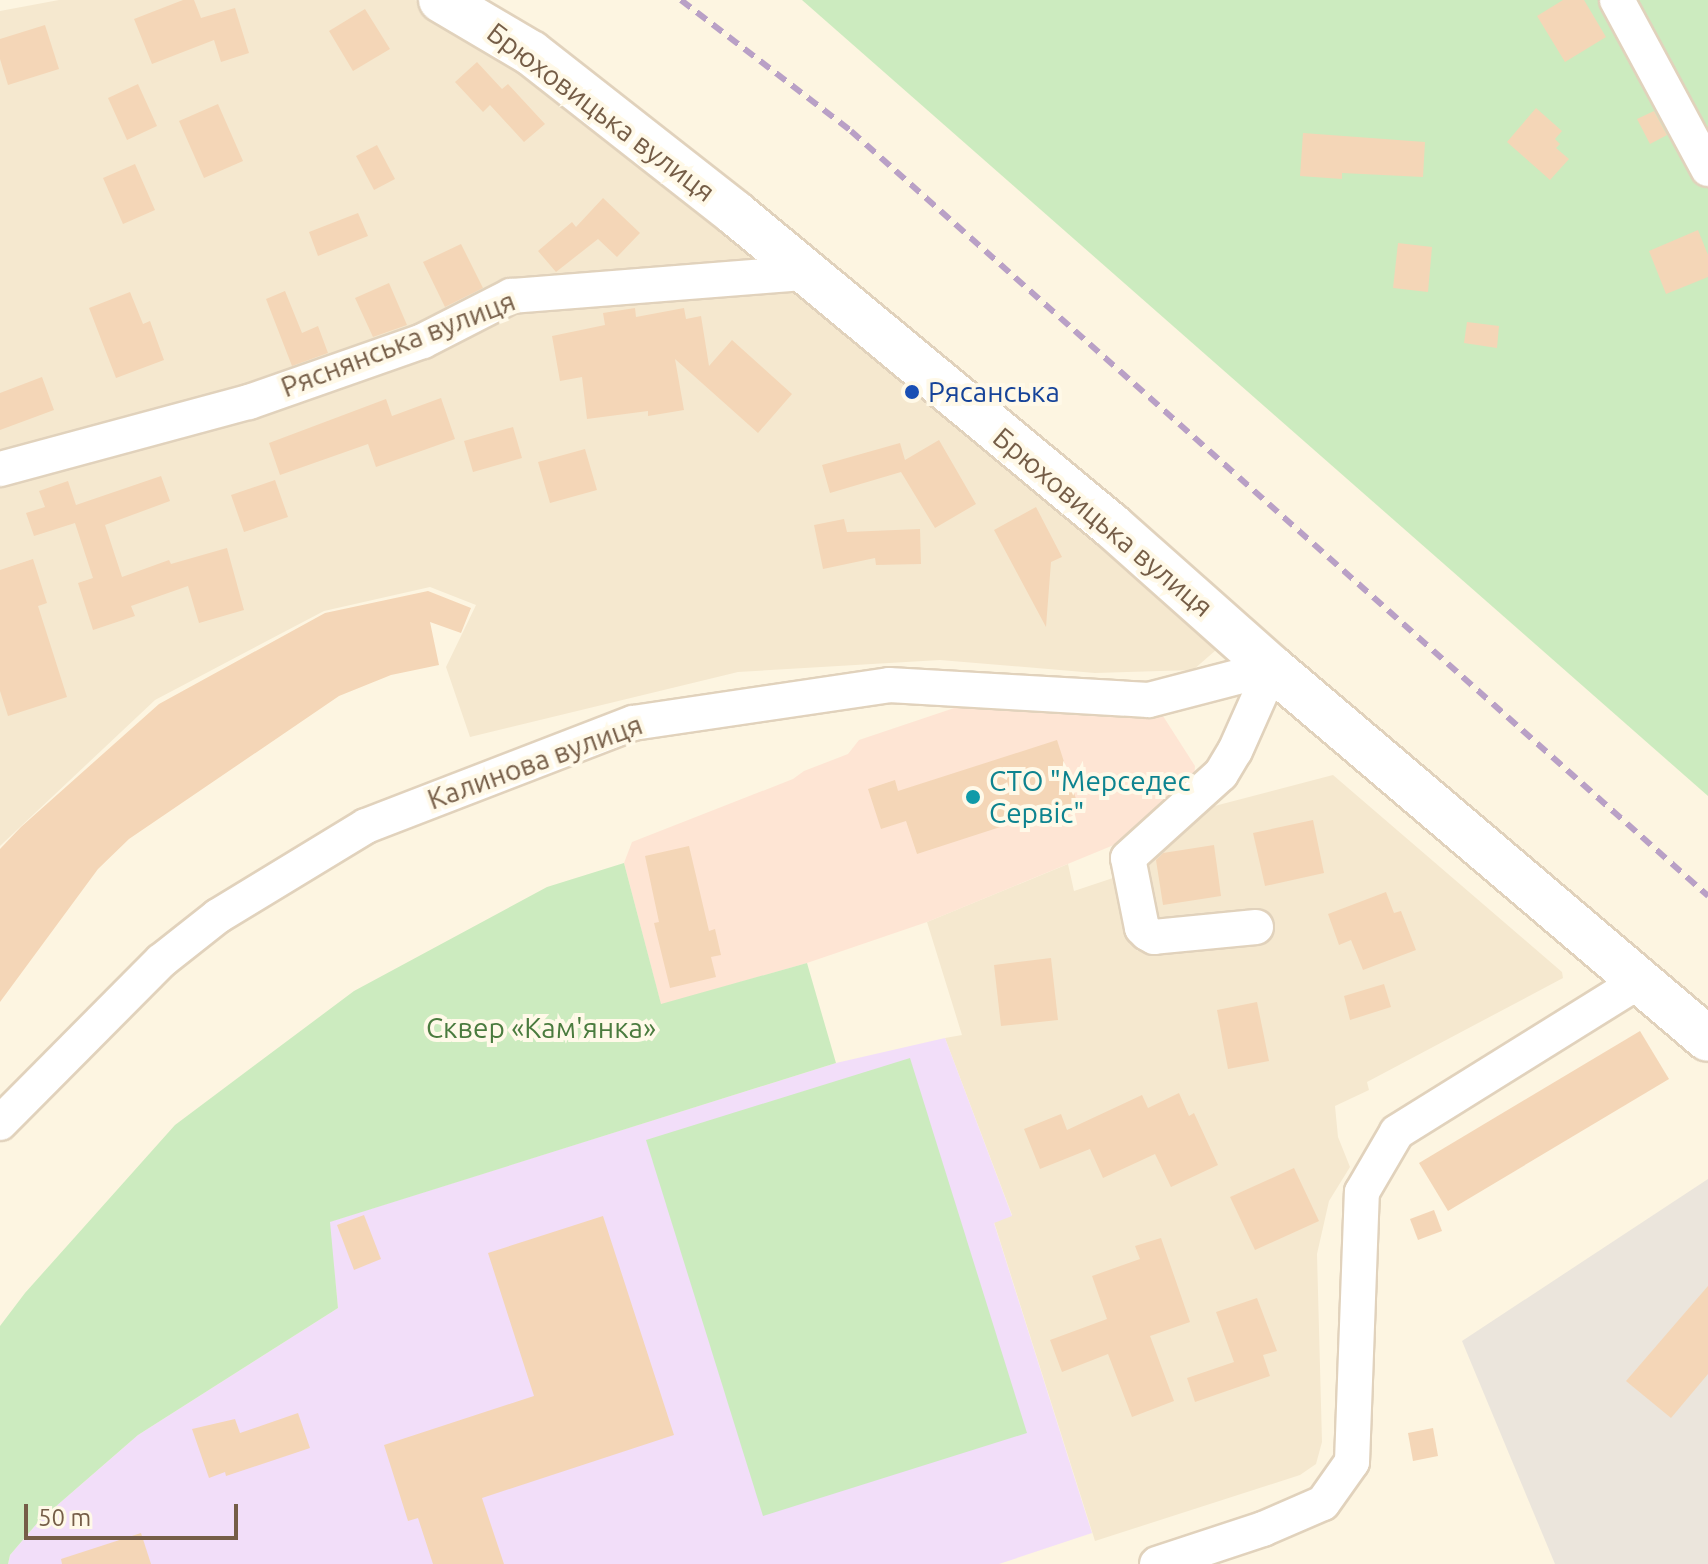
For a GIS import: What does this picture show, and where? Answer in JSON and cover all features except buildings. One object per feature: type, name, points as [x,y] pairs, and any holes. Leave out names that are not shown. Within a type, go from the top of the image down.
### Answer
[{"type":"main road","name":"Брюховицька вулиця","points":[[441,0],[531,53],[805,273],[1112,526],[1272,668],[1708,1039]]},
{"type":"street","points":[[1617,0],[1708,169]]},
{"type":"street","name":"Ряснянська вулиця","points":[[0,469],[249,402],[423,341],[511,296],[805,273]]},
{"type":"street","points":[[1256,927],[1154,937],[1142,928],[1128,858],[1221,774],[1235,751],[1272,668]]},
{"type":"street","name":"Калинова вулиця","points":[[0,1123],[161,961],[218,916],[366,826],[633,723],[889,685],[1149,700],[1272,668]]},
{"type":"street","points":[[1157,1564],[1263,1529],[1323,1503],[1352,1462],[1362,1192],[1397,1132],[1640,981]]},
{"type":"shaded area","points":[[59,0],[415,0],[483,33],[1224,643],[1193,670],[1095,673],[940,660],[738,672],[470,737],[446,667],[476,605],[430,587],[324,611],[155,700],[0,846],[0,11]]},
{"type":"shaded area","points":[[978,700],[1163,716],[1195,766],[1194,779],[1126,840],[927,922],[807,963],[661,1005],[624,863],[632,842],[793,779],[804,771],[848,754],[859,740]]},
{"type":"shaded area","points":[[1333,775],[1562,972],[1563,978],[1367,1082],[1369,1090],[1335,1106],[1338,1137],[1350,1167],[1329,1201],[1317,1254],[1322,1442],[1316,1464],[1300,1475],[1095,1541],[994,1222],[1012,1215],[945,1038],[962,1035],[927,922],[1068,864],[1074,891],[1119,876],[1137,951],[1267,939],[1166,923],[1151,913],[1142,865],[1203,809]]},
{"type":"shaded area","points":[[945,1038],[1012,1216],[994,1223],[1092,1533],[999,1564],[8,1564],[10,1555],[39,1521],[138,1435],[338,1308],[329,1222],[836,1063]]},
{"type":"shaded area","points":[[1708,1179],[1708,1564],[1555,1564],[1462,1341]]},
{"type":"green space","points":[[802,0],[1708,0],[1708,796]]},
{"type":"green space","name":"Сквер «Кам'янка»","points":[[624,863],[661,1004],[807,963],[836,1063],[330,1222],[338,1308],[138,1435],[39,1521],[10,1555],[8,1564],[0,1564],[0,1326],[25,1293],[175,1125],[354,991],[547,887]]},
{"type":"green space","points":[[910,1058],[1027,1433],[763,1516],[646,1140]]},
{"type":"railway","points":[[681,0],[851,131],[1708,896]]},
{"type":"place","name":"Рясанська","points":[[912,392]]},
{"type":"place","name":"СТО \"Мерседес Сервіс\"","points":[[973,797]]}]
